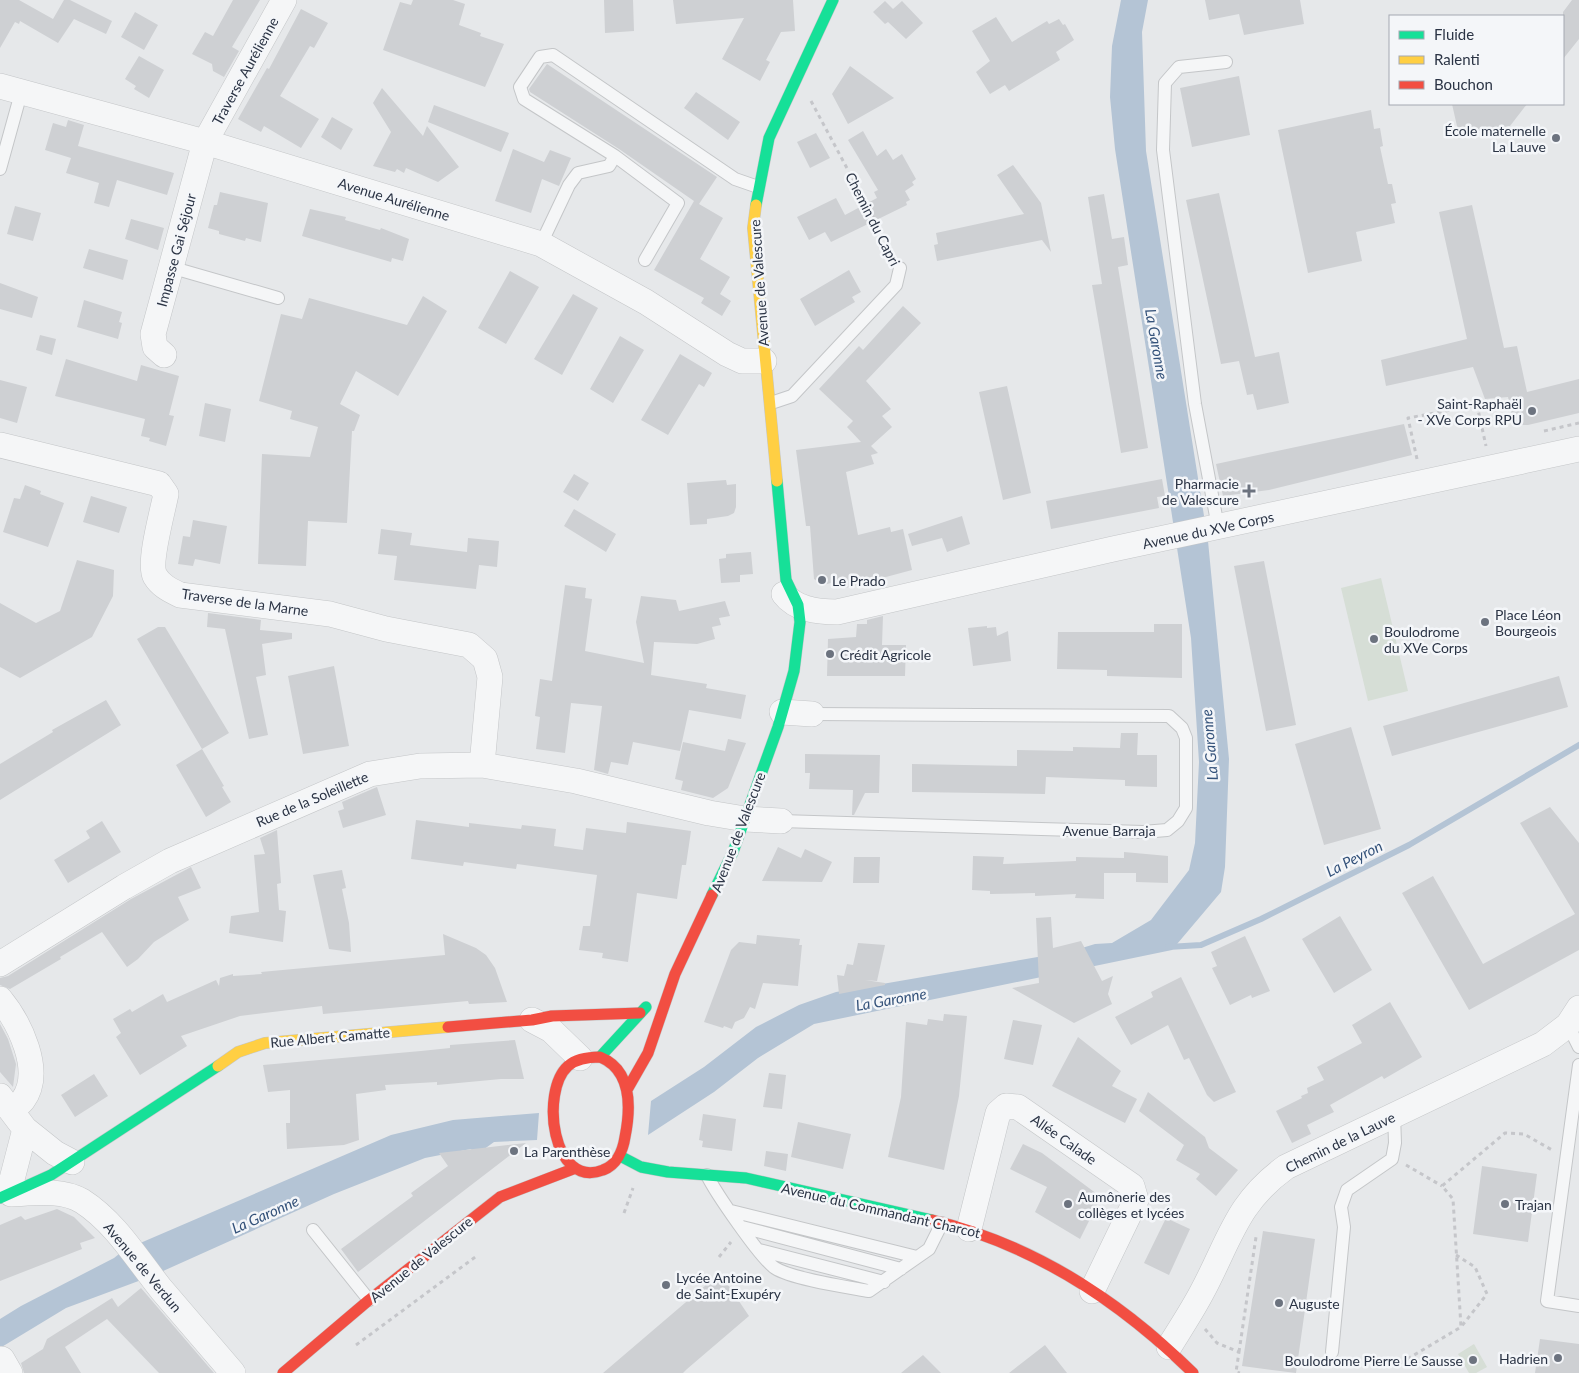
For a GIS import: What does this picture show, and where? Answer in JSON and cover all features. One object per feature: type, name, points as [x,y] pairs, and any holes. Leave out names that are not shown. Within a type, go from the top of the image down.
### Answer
[{"type":"main road","name":"Avenue de Valescure","points":[[628,1088],[648,1053],[676,974],[710,903],[745,819],[790,686],[791,649],[800,622],[786,596],[771,403],[764,361],[753,228],[758,187],[769,138],[833,0]]},
{"type":"main road","name":"Avenue de Valescure","points":[[590,1058],[640,1013],[676,974]]},
{"type":"main road","name":"Rue Albert Camatte","points":[[5,1196],[72,1162],[238,1052],[265,1043],[532,1020],[552,1016],[640,1013]]},
{"type":"main road","points":[[590,1058],[614,1064],[620,1070],[628,1088],[627,1136],[620,1156],[610,1167],[598,1172],[585,1173],[573,1169],[563,1157],[555,1134],[555,1104],[561,1072],[590,1058]]},
{"type":"main road","name":"Avenue du Commandant Charcot","points":[[620,1156],[641,1167],[668,1172],[706,1173],[746,1178],[942,1223],[1002,1241],[1034,1256],[1135,1320],[1169,1347],[1193,1373]]},
{"type":"main road","name":"Avenue de Valescure","points":[[284,1373],[369,1300],[500,1197],[527,1185],[573,1169]]},
{"type":"street","name":"Traverse Aurélienne","points":[[205,142],[284,0]]},
{"type":"street","name":"Avenue Aurélienne","points":[[10,90],[205,142],[541,244],[646,302],[727,354],[742,361],[764,361]]},
{"type":"street","name":"Impasse Gai Séjour","points":[[164,355],[155,348],[153,334],[205,142]]},
{"type":"street","name":"Traverse de la Marne","points":[[0,445],[159,484],[166,494],[154,560],[154,574],[163,586],[180,595],[330,614],[386,629],[469,645],[485,659],[490,677],[482,765]]},
{"type":"street","name":"Avenue du XVe Corps","points":[[786,596],[823,612],[837,612],[1579,449]]},
{"type":"street","name":"Avenue du XVe Corps","points":[[791,649],[837,612]]},
{"type":"street","name":"Avenue Barraja","points":[[782,712],[812,714]]},
{"type":"street","name":"Rue de la Soleillette","points":[[0,964],[124,887],[170,861],[370,774],[420,766],[482,765],[576,781],[709,813],[745,819]]},
{"type":"street","name":"Avenue Barraja","points":[[745,819],[780,821]]},
{"type":"street","points":[[0,999],[21,1030],[28,1051],[31,1076],[23,1100],[12,1112],[10,1183],[5,1196]]},
{"type":"street","name":"Chemin de la Lauve","points":[[1169,1347],[1202,1292],[1240,1213],[1252,1195],[1268,1180],[1286,1167],[1543,1044],[1573,1017]]},
{"type":"street","points":[[532,1020],[551,1030],[590,1058]]},
{"type":"street","name":"Allée Calade","points":[[969,1230],[998,1113],[1006,1106],[1018,1107],[1132,1186],[1136,1200],[1092,1291]]},
{"type":"street","points":[[12,1112],[55,1153],[72,1162]]},
{"type":"street","name":"Avenue de Verdun","points":[[5,1196],[43,1192],[67,1195],[82,1201],[126,1244],[160,1288],[233,1373]]},
{"type":"lane","points":[[645,260],[678,203],[614,156],[524,98],[520,87],[540,57],[553,55],[730,176],[758,187]]},
{"type":"lane","points":[[1213,528],[1195,404],[1163,150],[1164,83],[1179,67],[1226,62]]},
{"type":"lane","points":[[0,169],[10,90]]},
{"type":"lane","points":[[541,244],[569,185],[578,173],[608,166],[614,156]]},
{"type":"lane","points":[[170,267],[278,298]]},
{"type":"lane","name":"Chemin du Capri","points":[[771,403],[792,396],[896,285],[900,268]]},
{"type":"lane","name":"Avenue Barraja","points":[[780,821],[1143,832],[1167,830],[1178,821],[1186,808],[1186,738],[1179,724],[1169,716],[812,714]]},
{"type":"lane","points":[[1573,1017],[1579,1047]]},
{"type":"lane","points":[[1579,1065],[1547,1301],[1579,1306]]},
{"type":"lane","points":[[1332,1352],[1344,1227],[1341,1207],[1347,1190],[1392,1159],[1395,1143],[1394,1115]]},
{"type":"lane","points":[[706,1173],[714,1191],[775,1268],[803,1277],[869,1291],[929,1249],[942,1223]]},
{"type":"lane","points":[[731,1211],[917,1257]]},
{"type":"lane","points":[[742,1227],[902,1269]]},
{"type":"lane","points":[[313,1230],[369,1300]]},
{"type":"path","name":"Chemin du Capri","points":[[792,85],[812,102],[900,268]]},
{"type":"path","points":[[1417,459],[1408,418],[1477,405],[1491,468]]},
{"type":"path","points":[[1442,1186],[1505,1133],[1524,1134],[1566,1157]]},
{"type":"path","points":[[1392,1159],[1442,1186],[1453,1199],[1461,1327]]},
{"type":"path","points":[[1240,1373],[1236,1372],[1257,1233]]},
{"type":"path","points":[[350,1349],[478,1255]]},
{"type":"path","points":[[1384,1362],[1399,1364],[1461,1327],[1487,1294],[1475,1267],[1456,1255]]},
{"type":"path","points":[[1189,1314],[1208,1332],[1216,1343],[1239,1352]]},
{"type":"shaded area","name":"Boulodrome du XVe Corps","points":[[1381,578],[1408,691],[1368,701],[1341,588]]},
{"type":"shaded area","name":"Boulodrome Pierre Le Sausse","points":[[1474,1344],[1487,1367],[1476,1373],[1469,1373],[1458,1354]]},
{"type":"water","name":"La Garonne","points":[[1121,0],[1148,0],[1142,32],[1146,151],[1208,541],[1229,759],[1225,867],[1221,892],[1172,950],[814,1024],[758,1058],[714,1092],[648,1135],[651,1101],[704,1067],[756,1027],[799,1005],[836,992],[1072,951],[1095,944],[1112,943],[1151,920],[1189,870],[1195,843],[1199,762],[1191,638],[1115,149],[1110,97],[1112,46]]},
{"type":"water","name":"La Garonne","points":[[539,1113],[537,1140],[494,1142],[476,1155],[471,1149],[425,1158],[334,1194],[152,1276],[66,1308],[0,1348],[0,1319],[21,1306],[114,1258],[124,1250],[391,1135],[453,1120]]},
{"type":"building","points":[[0,0],[19,0],[53,19],[64,0],[70,0],[112,21],[106,34],[74,19],[58,43],[20,21],[19,24],[15,22],[0,48]]},
{"type":"building","points":[[233,0],[260,0],[232,47],[239,51],[224,77],[213,71],[212,64],[192,54],[205,32],[213,36]]},
{"type":"building","points":[[413,0],[453,0],[465,4],[459,25],[481,33],[480,36],[504,44],[485,87],[383,50],[400,2],[411,5]]},
{"type":"building","points":[[604,0],[633,0],[634,31],[605,33]]},
{"type":"building","points":[[673,0],[793,0],[795,31],[781,32],[766,60],[770,62],[760,81],[722,59],[744,18],[676,24]]},
{"type":"building","points":[[1205,0],[1300,0],[1304,24],[1244,35],[1239,14],[1209,20]]},
{"type":"building","points":[[1572,0],[1579,0],[1579,39],[1564,58],[1564,15],[1563,12]]},
{"type":"building","points":[[885,1],[893,9],[902,1],[923,23],[906,39],[888,22],[885,24],[873,12]]},
{"type":"building","points":[[301,9],[328,23],[314,48],[310,46],[280,96],[319,119],[301,148],[264,126],[261,132],[238,119],[267,68],[269,69]]},
{"type":"building","points":[[135,12],[158,25],[144,50],[121,37]]},
{"type":"building","points":[[996,17],[1012,42],[1047,21],[1049,24],[1059,19],[1063,25],[1065,24],[1074,40],[1056,52],[1060,60],[1009,91],[1005,85],[990,94],[976,72],[990,61],[972,31]]},
{"type":"building","points":[[139,56],[164,70],[149,98],[134,89],[136,86],[125,79]]},
{"type":"building","points":[[547,64],[717,177],[699,204],[723,218],[700,259],[730,277],[720,294],[731,301],[722,316],[701,303],[704,298],[654,270],[694,201],[619,149],[530,92],[529,89]]},
{"type":"building","points":[[850,66],[894,98],[848,124],[832,94]]},
{"type":"building","points":[[1239,76],[1250,135],[1192,147],[1180,88]]},
{"type":"building","points":[[382,88],[423,136],[427,126],[459,167],[438,182],[406,168],[404,173],[397,169],[395,172],[373,166],[391,132],[373,103]]},
{"type":"building","points":[[696,92],[740,122],[728,140],[684,108]]},
{"type":"building","points":[[434,105],[509,133],[501,152],[428,122]]},
{"type":"building","points":[[1452,105],[1526,105],[1510,126],[1459,135]]},
{"type":"building","points":[[1371,110],[1374,129],[1380,128],[1383,146],[1380,147],[1388,184],[1392,184],[1396,203],[1391,204],[1395,223],[1356,232],[1362,261],[1308,273],[1278,130]]},
{"type":"building","points":[[332,117],[353,129],[341,150],[321,137]]},
{"type":"building","points":[[68,120],[84,125],[78,146],[174,173],[167,195],[117,180],[109,207],[94,203],[99,183],[66,173],[71,158],[45,150],[53,123],[66,127]]},
{"type":"building","points":[[863,131],[877,156],[886,149],[893,160],[902,154],[916,179],[912,182],[914,185],[905,191],[910,200],[906,202],[907,205],[831,242],[825,232],[809,240],[797,217],[836,198],[845,215],[877,198],[874,192],[878,190],[848,140]]},
{"type":"building","points":[[816,133],[830,158],[810,168],[797,142]]},
{"type":"building","points":[[513,149],[544,162],[550,150],[571,158],[559,186],[542,179],[531,213],[495,201]]},
{"type":"building","points":[[1013,165],[1041,203],[1051,252],[1042,240],[937,261],[934,245],[938,244],[936,233],[1024,214],[997,175]]},
{"type":"building","points":[[220,192],[268,203],[261,242],[246,238],[245,241],[219,234],[219,231],[208,228],[214,205],[217,205]]},
{"type":"building","points":[[1219,193],[1255,357],[1279,352],[1289,403],[1257,410],[1253,394],[1247,395],[1239,361],[1221,364],[1186,200]]},
{"type":"building","points":[[1104,194],[1112,239],[1124,237],[1128,265],[1118,267],[1148,448],[1121,453],[1092,285],[1102,284],[1088,197]]},
{"type":"building","points":[[1472,205],[1504,348],[1517,346],[1527,392],[1579,379],[1579,413],[1528,425],[1514,425],[1508,397],[1485,399],[1473,367],[1386,386],[1381,360],[1467,339],[1439,212]]},
{"type":"building","points":[[15,206],[41,213],[33,241],[7,234]]},
{"type":"building","points":[[310,209],[346,217],[345,220],[380,230],[381,228],[409,239],[403,261],[392,258],[391,262],[302,236]]},
{"type":"building","points":[[131,219],[164,228],[158,250],[125,239]]},
{"type":"building","points":[[89,249],[128,260],[123,280],[83,268]]},
{"type":"building","points":[[849,270],[861,292],[852,297],[855,302],[815,326],[800,299]]},
{"type":"building","points":[[510,271],[539,287],[506,344],[478,328]]},
{"type":"building","points":[[0,283],[38,297],[32,318],[0,309]]},
{"type":"building","points":[[573,294],[598,308],[562,375],[534,359]]},
{"type":"building","points":[[423,296],[447,311],[398,396],[356,371],[340,404],[360,415],[354,431],[352,431],[347,523],[308,521],[306,566],[258,564],[262,454],[310,457],[318,427],[290,419],[292,411],[259,401],[281,314],[302,319],[309,298],[407,325]]},
{"type":"building","points":[[84,300],[122,312],[119,322],[122,323],[118,339],[77,327]]},
{"type":"building","points":[[903,306],[921,323],[866,381],[891,409],[882,416],[892,427],[871,446],[878,453],[871,455],[874,464],[846,472],[858,535],[890,527],[891,532],[903,529],[912,570],[845,588],[843,580],[823,585],[814,579],[810,526],[806,526],[796,450],[861,442],[847,427],[853,421],[819,389],[859,346],[863,350]]},
{"type":"building","points":[[40,335],[56,339],[52,355],[36,350]]},
{"type":"building","points":[[620,336],[644,350],[613,403],[590,389]]},
{"type":"building","points":[[680,354],[712,373],[704,387],[699,384],[668,435],[641,420]]},
{"type":"building","points":[[66,359],[137,381],[141,365],[179,376],[169,415],[174,416],[166,446],[149,441],[150,438],[141,436],[145,419],[55,396]]},
{"type":"building","points":[[0,380],[27,387],[17,423],[0,418]]},
{"type":"building","points":[[1007,386],[1031,493],[1003,500],[979,392]]},
{"type":"building","points":[[205,403],[231,409],[225,442],[199,436]]},
{"type":"building","points":[[1404,424],[1412,455],[1269,490],[1223,496],[1216,464]]},
{"type":"building","points":[[574,474],[589,483],[578,501],[563,492]]},
{"type":"building","points":[[1162,479],[1165,496],[1157,497],[1159,508],[1051,529],[1046,501]]},
{"type":"building","points":[[726,480],[727,485],[736,484],[736,507],[734,513],[728,516],[707,519],[707,524],[690,525],[687,483]]},
{"type":"building","points":[[25,485],[41,491],[40,494],[64,503],[48,547],[3,532],[14,498],[20,499]]},
{"type":"building","points":[[91,496],[127,507],[119,533],[83,522]]},
{"type":"building","points":[[574,509],[616,534],[606,552],[564,526]]},
{"type":"building","points":[[962,516],[970,544],[947,552],[942,538],[912,546],[908,534]]},
{"type":"building","points":[[193,520],[227,526],[220,564],[195,559],[193,566],[178,564],[183,536],[190,537]]},
{"type":"building","points":[[381,529],[412,533],[410,545],[467,552],[468,538],[499,541],[497,567],[479,565],[476,589],[394,580],[397,556],[378,554]]},
{"type":"building","points":[[751,552],[753,574],[740,575],[740,582],[721,583],[719,559],[726,558],[726,554]]},
{"type":"building","points":[[77,560],[114,570],[113,596],[92,637],[20,678],[0,667],[0,603],[36,623],[60,611]]},
{"type":"building","points":[[1264,561],[1296,725],[1266,731],[1234,566]]},
{"type":"building","points":[[565,585],[586,588],[585,598],[592,599],[585,651],[644,663],[636,622],[641,596],[676,600],[679,611],[725,601],[730,616],[719,618],[721,625],[712,627],[715,639],[697,644],[654,642],[651,675],[707,684],[706,688],[746,695],[741,719],[689,710],[680,751],[633,742],[628,765],[611,762],[608,774],[594,770],[602,706],[571,703],[565,753],[536,749],[540,717],[535,716],[540,679],[552,681]]},
{"type":"building","points":[[208,613],[261,620],[260,630],[292,633],[292,639],[262,644],[266,675],[256,677],[268,735],[249,739],[225,629],[207,627]]},
{"type":"building","points":[[883,616],[882,645],[906,645],[905,676],[827,676],[828,639],[856,637],[857,624],[867,624],[867,620]]},
{"type":"building","points":[[1154,624],[1182,624],[1182,678],[1107,676],[1107,670],[1057,669],[1058,632],[1154,632]]},
{"type":"building","points":[[987,626],[987,628],[996,627],[997,636],[1008,631],[1011,661],[973,666],[968,628]]},
{"type":"building","points":[[158,627],[165,627],[229,733],[202,749],[137,639]]},
{"type":"building","points":[[334,666],[349,746],[303,754],[288,676]]},
{"type":"building","points":[[1559,676],[1568,707],[1392,756],[1383,726]]},
{"type":"building","points":[[106,700],[121,725],[0,800],[0,764],[53,732],[52,730]]},
{"type":"building","points":[[1351,727],[1381,829],[1324,845],[1295,744]]},
{"type":"building","points":[[1121,733],[1138,733],[1137,755],[1157,755],[1157,787],[1125,786],[1125,780],[1046,777],[1045,794],[912,792],[912,764],[1017,766],[1017,750],[1073,751],[1073,747],[1120,748]]},
{"type":"building","points":[[728,739],[746,743],[728,788],[713,798],[681,790],[683,781],[675,779],[683,742],[725,751]]},
{"type":"building","points":[[202,749],[224,786],[222,787],[231,802],[206,817],[176,765]]},
{"type":"building","points":[[805,754],[880,755],[879,793],[865,793],[854,815],[852,815],[853,790],[809,789],[810,773],[805,773]]},
{"type":"building","points":[[377,787],[386,815],[343,828],[338,811],[344,809],[342,802]]},
{"type":"building","points":[[1550,807],[1579,843],[1579,950],[1469,1010],[1402,893],[1433,876],[1483,964],[1575,914],[1520,823]]},
{"type":"building","points":[[416,820],[469,827],[469,823],[521,829],[522,825],[556,829],[554,846],[583,850],[586,828],[626,833],[627,822],[691,831],[686,865],[682,865],[677,899],[637,893],[628,962],[602,958],[603,953],[579,950],[583,926],[590,926],[597,875],[517,864],[516,869],[464,862],[463,866],[411,859]]},
{"type":"building","points":[[102,821],[121,852],[68,883],[54,860],[90,838],[86,831]]},
{"type":"building","points":[[277,830],[281,883],[277,884],[279,910],[286,911],[283,942],[229,933],[231,916],[259,912],[254,855],[265,854],[260,838]]},
{"type":"building","points":[[778,847],[801,858],[805,849],[832,862],[822,882],[762,881]]},
{"type":"building","points":[[1124,852],[1168,856],[1168,883],[1136,882],[1136,873],[1104,873],[1104,899],[1075,898],[1076,894],[1035,896],[1035,893],[990,894],[990,891],[972,890],[973,856],[1004,857],[1003,864],[1076,861],[1076,857],[1124,858]]},
{"type":"building","points":[[854,857],[880,857],[879,883],[853,883]]},
{"type":"building","points":[[191,867],[201,888],[178,897],[189,920],[154,942],[138,959],[127,967],[102,932],[10,989],[0,985],[0,978],[8,976],[131,899]]},
{"type":"building","points":[[342,870],[346,888],[342,889],[349,923],[351,952],[329,949],[313,875]]},
{"type":"building","points":[[1340,916],[1372,970],[1334,993],[1302,939]]},
{"type":"building","points":[[1051,917],[1053,948],[1081,941],[1102,981],[1113,976],[1108,994],[1112,1004],[1074,1023],[1012,988],[1039,983],[1036,918]]},
{"type":"building","points":[[443,934],[476,948],[486,955],[495,968],[507,1002],[469,1004],[468,1001],[323,1014],[322,1006],[240,1016],[181,1036],[187,1046],[140,1075],[116,1037],[121,1033],[113,1019],[130,1009],[132,1012],[163,994],[167,1002],[216,980],[219,986],[220,978],[233,974],[233,976],[262,974],[261,972],[445,955]]},
{"type":"building","points":[[757,935],[800,939],[799,945],[802,945],[798,986],[763,983],[755,1009],[750,1007],[744,1018],[735,1022],[732,1029],[704,1022],[731,950],[739,942],[756,944]]},
{"type":"building","points":[[1245,936],[1270,991],[1252,998],[1251,995],[1230,1005],[1212,968],[1217,966],[1211,952]]},
{"type":"building","points":[[858,943],[885,945],[877,981],[865,980],[885,983],[885,985],[839,994],[837,975],[844,976],[847,964],[853,965]]},
{"type":"building","points":[[1181,977],[1236,1092],[1214,1102],[1207,1095],[1189,1058],[1184,1060],[1168,1025],[1131,1045],[1115,1017],[1153,997],[1151,992]]},
{"type":"building","points":[[1390,1002],[1422,1057],[1384,1079],[1382,1076],[1330,1105],[1334,1112],[1307,1125],[1311,1134],[1292,1143],[1276,1111],[1302,1098],[1301,1096],[1308,1093],[1307,1088],[1324,1080],[1317,1067],[1362,1043],[1352,1025]]},
{"type":"building","points":[[944,1014],[967,1016],[959,1096],[944,1170],[888,1157],[901,1097],[906,1022],[927,1025],[928,1019],[943,1021]]},
{"type":"building","points":[[1013,1020],[1042,1025],[1033,1065],[1004,1059]]},
{"type":"building","points":[[0,1024],[8,1039],[16,1064],[13,1087],[0,1072]]},
{"type":"building","points":[[1078,1037],[1121,1071],[1112,1086],[1137,1099],[1125,1123],[1052,1086]]},
{"type":"building","points":[[515,1040],[524,1079],[501,1079],[437,1085],[437,1082],[385,1085],[386,1090],[356,1094],[359,1140],[344,1145],[287,1149],[286,1123],[290,1123],[290,1090],[268,1092],[263,1065],[421,1051],[450,1048],[450,1045]]},
{"type":"building","points":[[769,1073],[786,1075],[782,1109],[763,1107]]},
{"type":"building","points":[[94,1074],[108,1096],[75,1117],[61,1095]]},
{"type":"building","points":[[1148,1092],[1205,1137],[1209,1148],[1238,1170],[1216,1196],[1196,1179],[1200,1174],[1176,1160],[1184,1145],[1139,1111]]},
{"type":"building","points":[[703,1114],[736,1119],[732,1151],[702,1147],[703,1141],[699,1140]]},
{"type":"building","points":[[798,1122],[851,1134],[843,1169],[791,1157]]},
{"type":"building","points":[[526,1143],[358,1272],[341,1249],[413,1196],[411,1193],[448,1166],[439,1153]]},
{"type":"building","name":"Aumônerie des collèges et lycées","points":[[1023,1144],[1042,1153],[1101,1197],[1080,1239],[1035,1212],[1047,1187],[1010,1169]]},
{"type":"building","points":[[766,1151],[788,1154],[786,1171],[764,1166]]},
{"type":"building","name":"Trajan","points":[[1482,1166],[1537,1174],[1528,1242],[1473,1234]]},
{"type":"building","points":[[57,1209],[74,1217],[95,1238],[80,1243],[82,1249],[0,1281],[0,1225],[21,1216],[25,1220]]},
{"type":"building","points":[[1166,1218],[1190,1229],[1169,1275],[1144,1263]]},
{"type":"building","name":"Auguste","points":[[1263,1231],[1315,1239],[1296,1373],[1242,1366]]},
{"type":"building","points":[[720,1273],[749,1316],[683,1373],[603,1373]]},
{"type":"building","points":[[141,1288],[214,1373],[159,1373],[107,1319],[65,1347],[81,1373],[24,1373],[21,1363],[43,1349],[47,1339],[112,1298],[118,1307]]},
{"type":"building","name":"Hadrien","points":[[1540,1339],[1579,1344],[1579,1373],[1535,1373]]},
{"type":"building","points":[[1045,1345],[1067,1373],[1009,1373]]},
{"type":"building","points":[[923,1355],[941,1373],[901,1373]]},
{"type":"waterway","name":"La Peyron","points":[[1168,947],[1201,945],[1261,919],[1409,845],[1579,745]]},
{"type":"traffic: fast","points":[[756,205],[769,138],[833,0]]},
{"type":"traffic: fast","points":[[712,895],[733,852],[778,727],[794,671],[800,622],[798,605],[786,580],[777,481]]},
{"type":"traffic: fast","points":[[600,1057],[646,1007]]},
{"type":"traffic: fast","points":[[0,1198],[51,1175],[218,1066]]},
{"type":"traffic: fast","points":[[620,1156],[641,1167],[668,1172],[746,1178],[932,1220]]},
{"type":"traffic: slow","points":[[756,205],[753,228],[777,481]]},
{"type":"traffic: slow","points":[[218,1066],[238,1052],[265,1043],[448,1027]]},
{"type":"traffic: jam","points":[[628,1088],[648,1053],[675,974],[712,895]]},
{"type":"traffic: jam","points":[[448,1027],[532,1020],[552,1016],[640,1013]]},
{"type":"traffic: jam","points":[[600,1057],[611,1063],[624,1080],[628,1102],[627,1125],[623,1147],[616,1161],[603,1170],[586,1172],[572,1166],[562,1152],[556,1135],[553,1115],[554,1096],[559,1078],[568,1066],[579,1060],[600,1057]]},
{"type":"traffic: jam","points":[[283,1373],[369,1300],[500,1197],[573,1169]]},
{"type":"traffic: jam","points":[[932,1220],[1005,1244],[1073,1278],[1135,1322],[1193,1373]]},
{"type":"place","name":"École maternelle La Lauve","points":[[1556,138]]},
{"type":"place","name":"Saint-Raphaël - XVe Corps RPU","points":[[1532,411]]},
{"type":"place","name":"Pharmacie de Valescure","points":[[1249,491]]},
{"type":"place","name":"Le Prado","points":[[822,580]]},
{"type":"place","name":"Place Léon Bourgeois","points":[[1485,622]]},
{"type":"place","name":"Boulodrome du XVe Corps","points":[[1374,639]]},
{"type":"place","name":"Crédit Agricole","points":[[830,654]]},
{"type":"place","name":"La Parenthèse","points":[[514,1151]]},
{"type":"place","name":"Aumônerie des collèges et lycées","points":[[1068,1204]]},
{"type":"place","name":"Trajan","points":[[1505,1204]]},
{"type":"place","name":"Lycée Antoine de Saint-Exupéry","points":[[666,1285]]},
{"type":"place","name":"Auguste","points":[[1279,1303]]},
{"type":"place","name":"Hadrien","points":[[1558,1358]]},
{"type":"place","name":"Boulodrome Pierre Le Sausse","points":[[1473,1360]]}]
